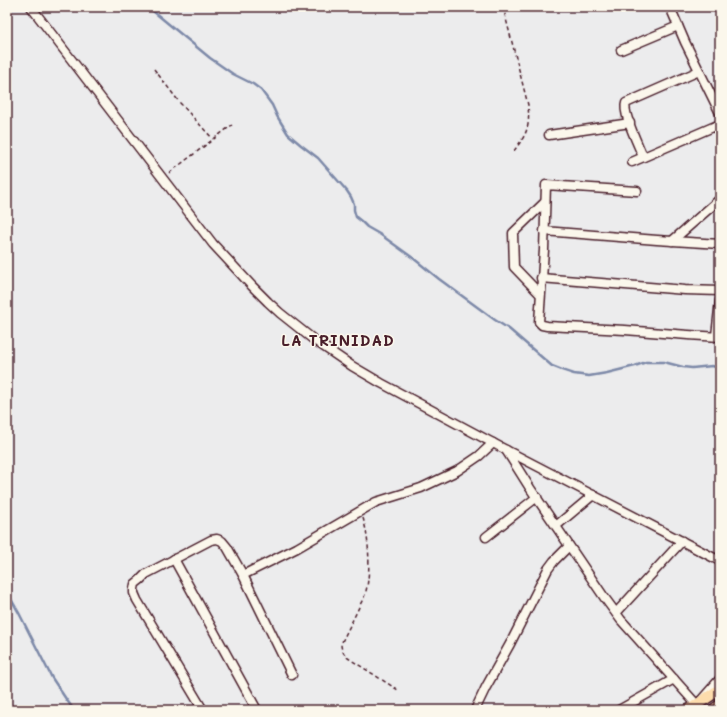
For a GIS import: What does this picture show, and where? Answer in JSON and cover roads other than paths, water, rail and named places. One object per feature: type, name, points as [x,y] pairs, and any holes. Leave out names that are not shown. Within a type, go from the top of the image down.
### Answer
[{"type":"main road","points":[[693,708],[720,690]]},
{"type":"main road","points":[[713,710],[720,705]]},
{"type":"street","points":[[31,7],[203,232],[223,256],[280,313],[314,340],[352,366],[381,383],[506,450],[720,561]]},
{"type":"street","points":[[670,7],[720,113]]},
{"type":"street","points":[[621,50],[678,26]]},
{"type":"street","points":[[643,157],[624,107],[626,103],[699,71]]},
{"type":"street","points":[[549,135],[630,123]]},
{"type":"street","points":[[632,162],[720,124]]},
{"type":"street","points":[[637,191],[546,185],[539,322],[542,325],[547,326],[718,336],[720,300]]},
{"type":"street","points":[[672,242],[720,199]]},
{"type":"street","points":[[540,294],[514,267],[513,233],[545,202]]},
{"type":"street","points":[[544,231],[672,242],[720,244]]},
{"type":"street","points":[[542,278],[720,292]]},
{"type":"street","points":[[243,575],[297,548],[376,502],[421,488],[456,471],[479,456],[493,443]]},
{"type":"street","points":[[506,450],[569,546],[616,613],[674,679],[693,708],[720,679]]},
{"type":"street","points":[[556,526],[593,495]]},
{"type":"street","points":[[486,537],[537,498]]},
{"type":"street","points":[[203,710],[137,600],[134,594],[134,589],[135,584],[146,574],[211,540],[217,539],[222,541],[227,547],[243,575],[292,675]]},
{"type":"street","points":[[616,613],[682,541]]},
{"type":"street","points":[[475,710],[548,569],[554,560],[569,546]]},
{"type":"street","points":[[174,560],[257,710]]},
{"type":"street","points":[[618,710],[674,679]]},
{"type":"waterway","points":[[148,7],[210,58],[233,74],[253,84],[261,90],[272,105],[288,134],[318,158],[347,191],[354,204],[356,217],[367,227],[381,235],[509,329],[552,366],[574,374],[589,376],[607,373],[646,362],[664,362],[692,368],[712,366],[720,368]]},
{"type":"waterway","points":[[7,592],[52,678],[74,710]]},
{"type":"district","name":"LA TRINIDAD","points":[[338,341]]}]
